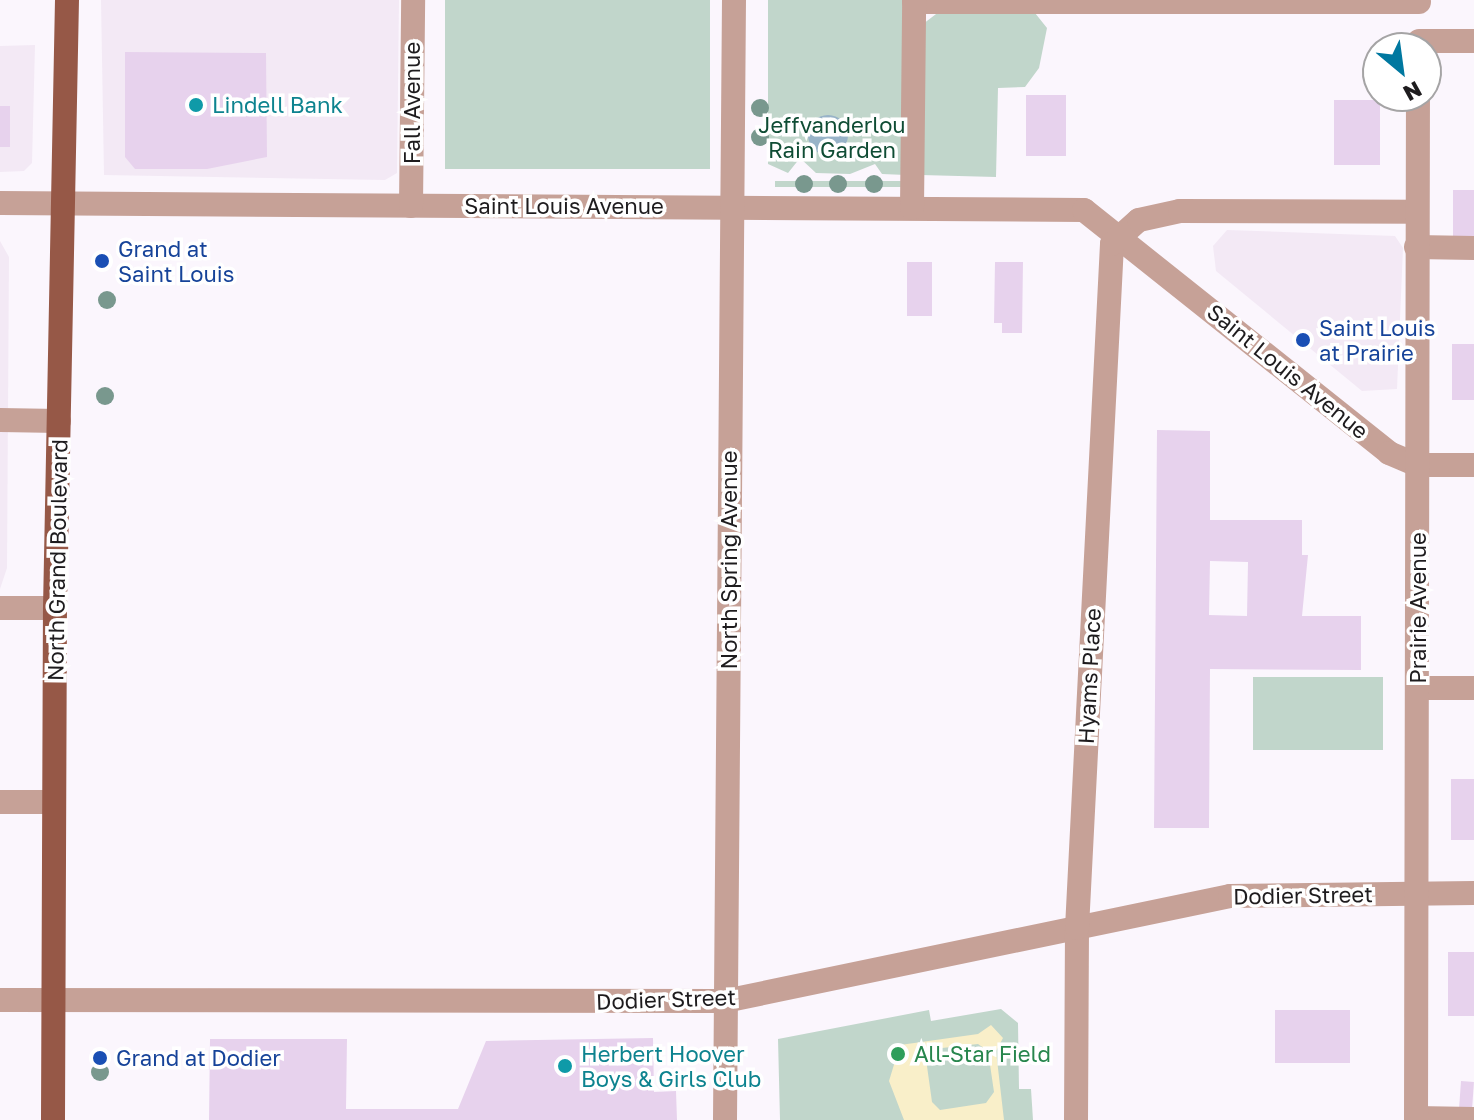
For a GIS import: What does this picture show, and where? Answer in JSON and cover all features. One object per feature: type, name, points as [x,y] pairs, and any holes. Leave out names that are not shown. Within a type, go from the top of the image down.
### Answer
[{"type":"main road","name":"North Grand Boulevard","points":[[53,1120],[55,608],[67,0]]},
{"type":"street","name":"Fall Avenue","points":[[411,206],[413,0]]},
{"type":"street","name":"North Spring Avenue","points":[[725,1120],[734,0]]},
{"type":"street","points":[[912,208],[914,1],[1419,1],[1419,32]]},
{"type":"street","points":[[1442,43],[1474,41]]},
{"type":"street","name":"Prairie Avenue","points":[[1416,1119],[1419,688],[1415,212],[1418,112]]},
{"type":"street","name":"Saint Louis Avenue","points":[[0,203],[1072,208],[1094,214],[1389,453],[1417,465],[1474,465]]},
{"type":"street","points":[[1119,234],[1155,213],[1180,211],[1415,212]]},
{"type":"street","name":"Hyams Place","points":[[1076,1120],[1077,928],[1107,281],[1119,234]]},
{"type":"street","points":[[1416,247],[1474,248]]},
{"type":"street","points":[[0,420],[59,421]]},
{"type":"street","points":[[0,608],[55,608]]},
{"type":"street","points":[[1419,688],[1474,688]]},
{"type":"street","points":[[0,802],[54,802]]},
{"type":"street","name":"Dodier Street","points":[[0,1000],[725,1001],[1230,896],[1474,893]]},
{"type":"street","points":[[1416,1119],[1474,1119]]},
{"type":"shaded area","points":[[101,0],[399,0],[397,173],[385,180],[104,175]]},
{"type":"shaded area","points":[[35,45],[32,163],[24,171],[0,172],[0,46]]},
{"type":"shaded area","points":[[1227,230],[1395,236],[1403,248],[1397,389],[1362,391],[1216,271],[1213,246]]},
{"type":"shaded area","points":[[0,241],[9,257],[7,568],[0,589]]},
{"type":"green space","points":[[445,0],[710,0],[710,169],[445,169]]},
{"type":"green space","name":"Jeffvanderlou Rain Garden","points":[[768,0],[907,0],[906,175],[882,174],[875,164],[850,174],[816,173],[800,158],[788,173],[768,164]]},
{"type":"green space","points":[[940,11],[1035,13],[1047,28],[1039,68],[1025,87],[998,88],[996,177],[921,175],[923,24]]},
{"type":"green space","points":[[775,181],[908,181],[908,187],[775,187]]},
{"type":"green space","points":[[1253,677],[1383,677],[1383,750],[1253,750]]},
{"type":"green space","name":"All-Star Field","points":[[1001,1009],[1018,1023],[1019,1089],[1031,1089],[1033,1120],[780,1120],[778,1039],[929,1010],[931,1021]]},
{"type":"sand","points":[[991,1025],[1003,1038],[996,1051],[1004,1120],[904,1120],[889,1081],[900,1045],[978,1034]],"holes":[[[978,1044],[988,1051],[994,1092],[986,1103],[940,1110],[932,1102],[926,1059],[933,1049]]]},
{"type":"water","points":[[828,115],[842,121],[848,135],[842,149],[828,155],[814,149],[808,135],[814,121]]},
{"type":"building","name":"Lindell Bank","points":[[125,52],[266,53],[267,157],[207,169],[135,169],[125,157]]},
{"type":"building","points":[[1026,95],[1066,95],[1066,156],[1026,156]]},
{"type":"building","points":[[1334,100],[1362,100],[1362,112],[1380,112],[1380,165],[1334,165]]},
{"type":"building","points":[[0,106],[10,106],[10,147],[0,147]]},
{"type":"building","points":[[1453,190],[1474,190],[1474,237],[1453,237]]},
{"type":"building","points":[[907,262],[932,262],[932,316],[907,316]]},
{"type":"building","points":[[995,262],[1023,262],[1022,333],[1002,333],[1002,323],[994,323]]},
{"type":"building","points":[[1452,344],[1474,344],[1474,400],[1452,400]]},
{"type":"building","points":[[1157,430],[1210,431],[1210,520],[1302,520],[1302,555],[1308,555],[1302,616],[1361,616],[1361,670],[1210,669],[1209,828],[1154,828]],"holes":[[[1210,561],[1248,562],[1247,616],[1209,615]]]},
{"type":"building","points":[[1451,779],[1474,779],[1474,840],[1451,840]]},
{"type":"building","points":[[1448,952],[1474,952],[1474,1016],[1448,1016]]},
{"type":"building","points":[[1275,1010],[1350,1010],[1350,1063],[1275,1063]]},
{"type":"building","name":"Herbert Hoover Boys & Girls Club","points":[[653,1038],[654,1092],[676,1091],[677,1120],[209,1120],[210,1039],[347,1039],[346,1109],[458,1109],[486,1041]]},
{"type":"building","points":[[1461,1081],[1474,1082],[1472,1113],[1459,1112]]},
{"type":"place","name":"Lindell Bank","points":[[196,105]]},
{"type":"place","name":"Grand at Saint Louis","points":[[102,261]]},
{"type":"place","name":"Saint Louis at Prairie","points":[[1303,340]]},
{"type":"place","name":"All-Star Field","points":[[898,1054]]},
{"type":"place","name":"Grand at Dodier","points":[[100,1058]]},
{"type":"place","name":"Herbert Hoover Boys & Girls Club","points":[[565,1066]]}]
